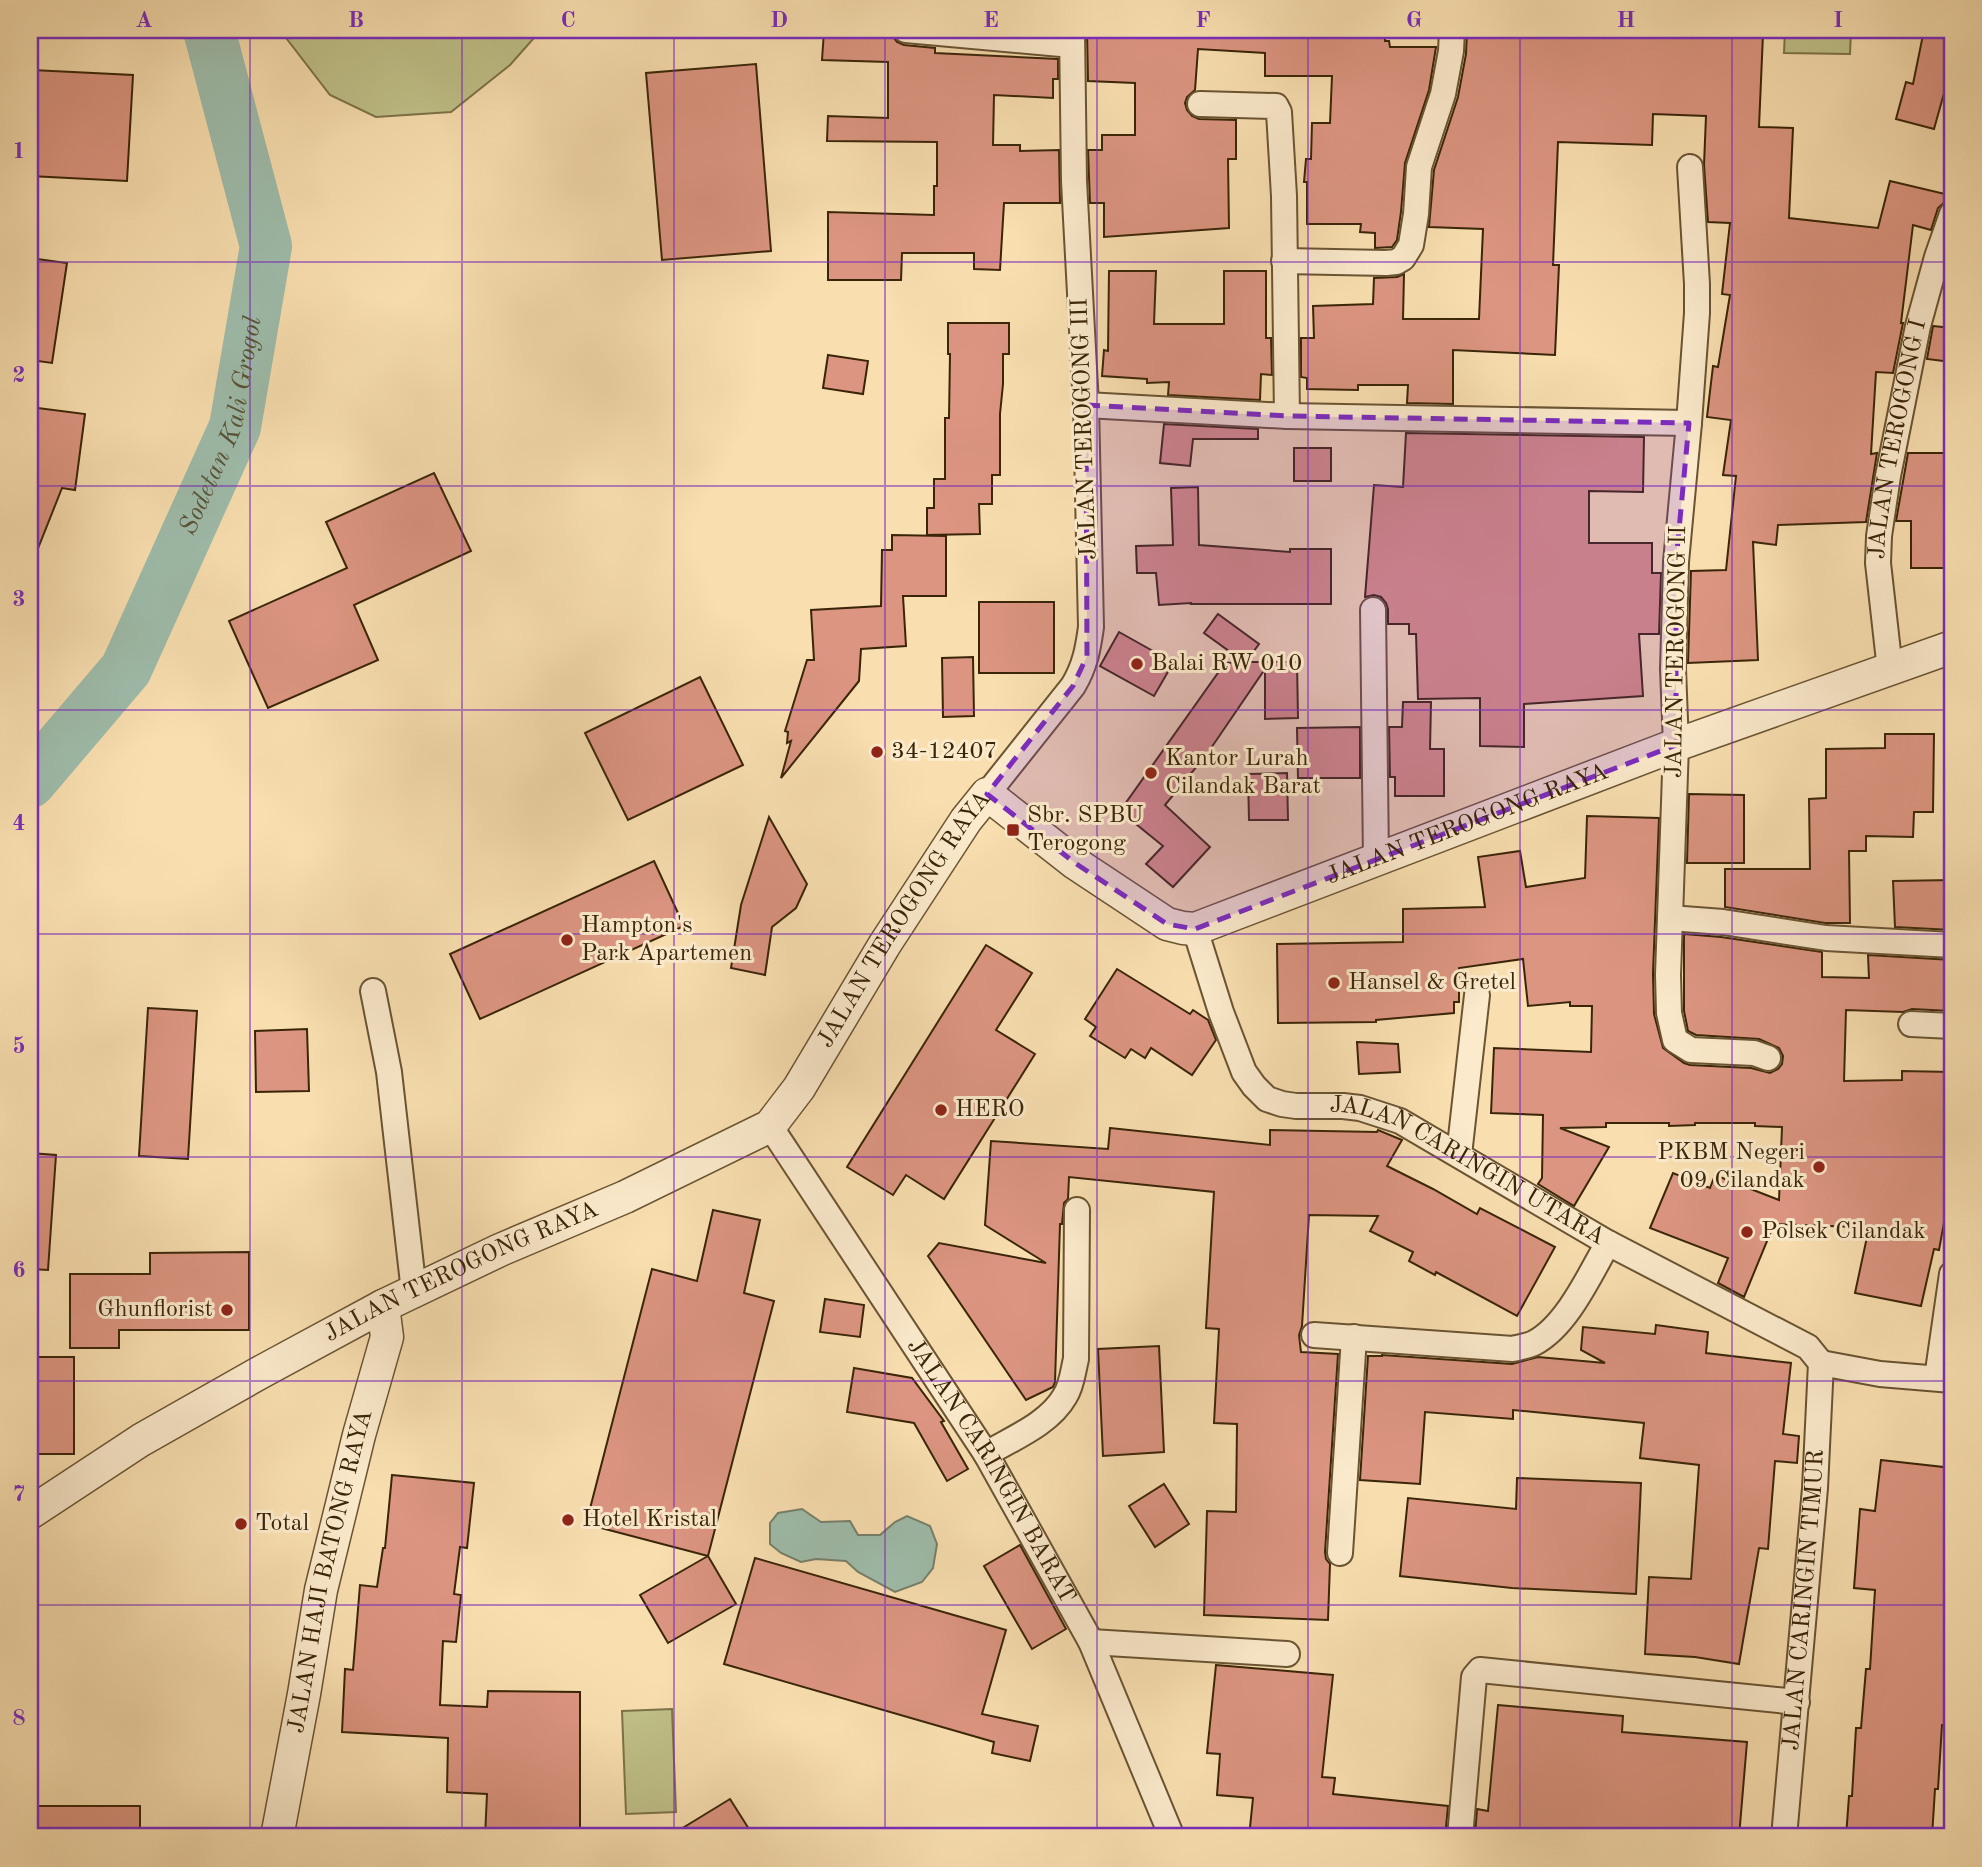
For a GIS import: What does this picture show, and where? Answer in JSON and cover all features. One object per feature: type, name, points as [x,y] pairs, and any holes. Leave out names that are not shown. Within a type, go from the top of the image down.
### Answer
[{"type":"street","points":[[906,30],[1072,38]]},
{"type":"street","points":[[1284,261],[1386,263],[1396,262],[1408,252],[1416,215],[1419,167],[1443,94],[1452,30]]},
{"type":"street","name":"JALAN TEROGONG III","points":[[987,794],[1073,686],[1084,667],[1091,627],[1086,405],[1074,181],[1072,38]]},
{"type":"street","points":[[1200,104],[1278,108],[1284,196],[1287,416]]},
{"type":"street","name":"JALAN TEROGONG II","points":[[1690,167],[1697,284],[1689,423],[1676,562],[1673,669],[1676,745],[1669,1013],[1675,1040],[1691,1050],[1754,1053],[1768,1058]]},
{"type":"street","name":"JALAN TEROGONG I","points":[[1890,670],[1878,562],[1879,536],[1888,476],[1918,326],[1952,215]]},
{"type":"street","points":[[1086,405],[1287,416],[1689,423]]},
{"type":"street","points":[[1373,610],[1376,860]]},
{"type":"street","name":"JALAN TEROGONG RAYA","points":[[30,1513],[153,1433],[383,1306],[500,1250],[625,1197],[770,1126],[799,1088],[885,944],[966,820],[987,794],[1075,863],[1167,924],[1195,929],[1676,745],[1952,647]]},
{"type":"street","points":[[1670,918],[1723,922],[1826,938],[1952,945]]},
{"type":"street","name":"JALAN CARINGIN UTARA","points":[[1195,929],[1221,1012],[1244,1073],[1267,1099],[1296,1106],[1360,1108],[1400,1121],[1608,1243],[1808,1347],[1821,1363]]},
{"type":"street","points":[[373,991],[388,1072],[414,1292]]},
{"type":"street","points":[[1459,1155],[1477,995]]},
{"type":"street","points":[[1911,1024],[1952,1026]]},
{"type":"street","name":"JALAN CARINGIN BARAT","points":[[770,1126],[986,1454],[1091,1642],[1172,1837]]},
{"type":"street","points":[[986,1454],[1048,1417],[1066,1395],[1071,1383],[1076,1359],[1077,1210]]},
{"type":"street","points":[[1314,1335],[1513,1349],[1528,1345],[1555,1328],[1576,1299],[1608,1243]]},
{"type":"street","points":[[1821,1363],[1880,1374],[1945,1379],[1952,1273]]},
{"type":"street","name":"JALAN HAJI BATONG RAYA","points":[[277,1837],[321,1590],[359,1435],[387,1337],[383,1306]]},
{"type":"street","points":[[1340,1553],[1354,1337]]},
{"type":"street","name":"JALAN CARINGIN TIMUR","points":[[1784,1837],[1815,1488],[1821,1363]]},
{"type":"street","points":[[1091,1642],[1287,1654]]},
{"type":"street","points":[[1460,1837],[1474,1677],[1480,1670],[1797,1702]]},
{"type":"highlighted area","points":[[1086,405],[1287,416],[1689,423],[1676,562],[1676,745],[1195,929],[1167,924],[1075,863],[987,794],[1073,686],[1087,656]]},
{"type":"green space","points":[[280,30],[541,30],[510,65],[451,112],[376,117],[330,95]]},
{"type":"green space","points":[[1785,30],[1851,30],[1850,54],[1784,53]]},
{"type":"green space","points":[[672,1709],[676,1812],[626,1814],[622,1711]]},
{"type":"shaded area","points":[[802,1509],[821,1522],[850,1521],[858,1535],[880,1535],[907,1516],[930,1526],[937,1544],[933,1568],[922,1582],[895,1592],[858,1572],[846,1561],[816,1559],[801,1562],[781,1553],[770,1544],[770,1523],[778,1513]]},
{"type":"building","points":[[1087,30],[1385,30],[1385,41],[1389,41],[1390,47],[1436,47],[1429,90],[1405,163],[1397,240],[1392,247],[1375,248],[1375,233],[1360,232],[1361,224],[1307,224],[1307,182],[1304,182],[1306,159],[1311,159],[1312,123],[1330,123],[1332,76],[1265,76],[1265,53],[1198,49],[1195,90],[1187,97],[1187,110],[1199,119],[1236,120],[1236,159],[1228,159],[1229,228],[1104,237],[1104,203],[1090,203],[1088,150],[1102,150],[1102,135],[1135,135],[1135,83],[1088,81]]},
{"type":"building","points":[[1467,30],[1735,30],[1735,33],[1763,34],[1759,127],[1793,128],[1789,218],[1878,228],[1890,181],[1945,194],[1946,201],[1938,208],[1931,230],[1913,225],[1903,323],[1893,373],[1876,372],[1871,454],[1877,453],[1866,522],[1778,525],[1776,545],[1753,542],[1758,660],[1688,663],[1691,571],[1726,570],[1736,476],[1723,475],[1731,420],[1707,417],[1713,366],[1718,367],[1730,295],[1722,294],[1730,223],[1708,222],[1704,165],[1706,116],[1653,114],[1652,145],[1558,142],[1553,265],[1559,265],[1555,355],[1453,350],[1453,404],[1407,403],[1408,385],[1358,385],[1358,390],[1307,389],[1307,378],[1301,377],[1301,338],[1314,338],[1313,306],[1373,304],[1374,278],[1404,274],[1403,319],[1479,319],[1483,229],[1429,227],[1434,170],[1458,97],[1466,54]]},
{"type":"building","points":[[1924,30],[1952,30],[1952,80],[1948,79],[1934,129],[1896,119],[1906,82],[1913,84]]},
{"type":"building","points":[[824,31],[859,32],[859,37],[893,37],[904,45],[935,48],[935,53],[1058,59],[1058,79],[1053,79],[1053,98],[994,95],[993,145],[1020,145],[1020,151],[1059,150],[1060,203],[1004,203],[1000,270],[974,269],[974,253],[902,253],[901,280],[828,280],[828,212],[934,215],[937,142],[827,141],[828,116],[888,118],[888,62],[822,60]]},
{"type":"building","points":[[756,64],[771,251],[662,260],[646,73]]},
{"type":"building","points":[[32,70],[133,75],[127,181],[30,176]]},
{"type":"building","points":[[30,258],[67,263],[52,363],[30,360]]},
{"type":"building","points":[[1109,271],[1156,271],[1154,324],[1224,324],[1224,271],[1266,271],[1266,338],[1271,338],[1272,375],[1261,374],[1260,400],[1168,395],[1169,382],[1147,383],[1147,379],[1102,376],[1104,350],[1108,351]]},
{"type":"building","points":[[948,323],[1009,323],[1009,354],[1003,354],[1000,475],[992,475],[992,504],[979,504],[980,534],[927,535],[927,508],[934,508],[934,479],[945,479],[945,418],[949,418]]},
{"type":"building","points":[[1933,326],[1952,328],[1952,362],[1927,359]]},
{"type":"building","points":[[828,355],[868,361],[863,394],[823,388]]},
{"type":"building","points":[[30,407],[85,414],[75,490],[62,488],[31,566],[30,566]]},
{"type":"building","points":[[1164,424],[1258,429],[1258,439],[1193,439],[1190,466],[1160,463]]},
{"type":"building","points":[[1406,433],[1644,437],[1643,492],[1589,491],[1589,543],[1652,543],[1652,573],[1661,573],[1659,634],[1639,634],[1643,696],[1524,704],[1524,747],[1480,746],[1480,698],[1418,699],[1416,634],[1409,634],[1409,624],[1388,624],[1388,609],[1381,597],[1365,597],[1374,485],[1403,487]]},
{"type":"building","points":[[1294,448],[1331,448],[1331,481],[1294,481]]},
{"type":"building","points":[[1908,453],[1952,453],[1952,568],[1911,568],[1911,521],[1896,521]]},
{"type":"building","points":[[434,473],[471,551],[354,605],[378,660],[268,708],[229,621],[347,568],[326,522]]},
{"type":"building","points":[[1198,487],[1199,545],[1290,552],[1290,549],[1331,549],[1331,604],[1159,605],[1156,573],[1137,573],[1136,546],[1173,545],[1171,488]]},
{"type":"building","points":[[892,535],[946,536],[946,596],[903,596],[906,646],[861,649],[859,681],[781,778],[791,741],[787,743],[788,732],[785,731],[807,660],[814,660],[811,610],[881,606],[882,550],[892,550]]},
{"type":"building","points":[[979,602],[1054,602],[1054,673],[979,673]]},
{"type":"building","points":[[1218,614],[1259,644],[1246,662],[1297,662],[1298,718],[1265,719],[1265,669],[1207,754],[1165,805],[1210,847],[1173,887],[1146,864],[1163,846],[1120,811],[1225,663],[1244,662],[1204,633]]},
{"type":"building","name":"Balai RW 010","points":[[1119,632],[1169,660],[1169,670],[1154,696],[1100,666]]},
{"type":"building","points":[[973,657],[974,716],[943,717],[942,658]]},
{"type":"building","points":[[700,677],[743,765],[628,820],[585,733]]},
{"type":"building","points":[[1403,702],[1431,702],[1430,749],[1444,749],[1444,796],[1395,796],[1395,777],[1390,777],[1389,727],[1402,727]]},
{"type":"building","points":[[1360,727],[1360,778],[1298,778],[1297,728]]},
{"type":"building","points":[[1885,734],[1934,734],[1933,812],[1914,812],[1913,837],[1866,836],[1866,851],[1849,851],[1850,923],[1825,923],[1725,907],[1725,869],[1810,869],[1809,799],[1826,798],[1826,749],[1885,748]]},
{"type":"building","points":[[1287,773],[1288,820],[1249,820],[1248,774]]},
{"type":"building","points":[[1689,794],[1744,795],[1744,863],[1687,863]]},
{"type":"building","points":[[1587,816],[1659,818],[1654,1014],[1663,1048],[1684,1063],[1751,1068],[1770,1073],[1782,1064],[1783,1056],[1779,1048],[1759,1039],[1696,1035],[1688,1031],[1684,1011],[1684,934],[1822,952],[1822,977],[1869,978],[1868,955],[1952,960],[1951,1011],[1846,1010],[1844,1081],[1902,1080],[1902,1071],[1952,1072],[1952,1174],[1939,1250],[1934,1249],[1921,1306],[1855,1293],[1867,1237],[1855,1234],[1856,1227],[1774,1224],[1744,1297],[1718,1283],[1728,1258],[1650,1228],[1673,1173],[1710,1188],[1715,1175],[1779,1200],[1782,1127],[1755,1126],[1755,1123],[1669,1126],[1669,1123],[1606,1123],[1606,1127],[1560,1128],[1609,1147],[1574,1206],[1538,1184],[1542,1178],[1543,1115],[1491,1113],[1494,1048],[1591,1052],[1592,1006],[1570,1006],[1570,1002],[1528,1006],[1523,959],[1459,968],[1459,1002],[1454,1002],[1454,1013],[1376,1022],[1278,1023],[1277,944],[1403,942],[1403,909],[1485,907],[1478,857],[1520,851],[1526,887],[1585,878]]},
{"type":"building","points":[[769,817],[807,884],[796,908],[772,927],[765,975],[731,968],[741,905]]},
{"type":"building","name":"Hampton's Park Apartemen","points":[[654,861],[684,926],[480,1019],[450,954]]},
{"type":"building","points":[[1952,880],[1952,930],[1895,927],[1893,881]]},
{"type":"building","name":"HERO","points":[[986,945],[1032,973],[996,1030],[1035,1054],[944,1199],[906,1175],[893,1195],[847,1167]]},
{"type":"building","points":[[1117,969],[1190,1014],[1193,1010],[1208,1020],[1216,1040],[1192,1075],[1151,1048],[1145,1058],[1131,1049],[1125,1058],[1090,1036],[1096,1027],[1085,1019]]},
{"type":"building","points":[[148,1008],[197,1011],[188,1159],[139,1156]]},
{"type":"building","points":[[307,1029],[309,1091],[256,1092],[255,1031]]},
{"type":"building","points":[[1357,1042],[1398,1044],[1400,1072],[1359,1074]]},
{"type":"building","points":[[1110,1128],[1270,1145],[1270,1130],[1378,1130],[1402,1140],[1387,1166],[1477,1214],[1480,1208],[1555,1247],[1517,1316],[1436,1272],[1435,1275],[1409,1261],[1413,1252],[1370,1231],[1378,1216],[1309,1215],[1302,1326],[1299,1335],[1301,1352],[1338,1354],[1325,1552],[1330,1564],[1328,1620],[1204,1615],[1207,1511],[1236,1512],[1237,1424],[1214,1423],[1219,1329],[1206,1328],[1214,1192],[1069,1177],[1068,1199],[1064,1203],[1060,1224],[1055,1382],[1053,1387],[1026,1400],[928,1256],[939,1243],[1046,1263],[985,1225],[991,1141],[1108,1149]]},
{"type":"building","points":[[30,1153],[56,1155],[48,1270],[30,1269]]},
{"type":"building","points":[[713,1210],[760,1220],[744,1293],[774,1301],[708,1556],[586,1524],[652,1269],[697,1281]]},
{"type":"building","points":[[249,1252],[249,1330],[119,1330],[119,1348],[70,1348],[70,1274],[150,1274],[150,1253]]},
{"type":"building","points":[[825,1299],[864,1305],[860,1337],[820,1332]]},
{"type":"building","points":[[1656,1325],[1708,1332],[1706,1353],[1791,1363],[1783,1434],[1799,1436],[1797,1463],[1775,1461],[1768,1549],[1759,1548],[1739,1664],[1695,1657],[1645,1654],[1649,1577],[1691,1579],[1699,1465],[1640,1458],[1644,1423],[1513,1410],[1513,1419],[1425,1412],[1420,1484],[1360,1480],[1368,1356],[1512,1364],[1538,1357],[1605,1363],[1581,1350],[1583,1327],[1655,1334]]},
{"type":"building","points":[[1159,1346],[1164,1452],[1103,1456],[1098,1349]]},
{"type":"building","points":[[34,1357],[74,1357],[74,1454],[34,1454]]},
{"type":"building","points":[[854,1368],[912,1378],[944,1421],[941,1422],[968,1469],[947,1481],[914,1423],[847,1412]]},
{"type":"building","points":[[1881,1460],[1952,1468],[1952,1726],[1942,1725],[1932,1837],[1846,1837],[1849,1796],[1852,1796],[1856,1728],[1861,1728],[1866,1669],[1870,1669],[1875,1590],[1854,1588],[1860,1509],[1875,1511]]},
{"type":"building","points":[[392,1475],[474,1483],[467,1548],[460,1547],[454,1594],[461,1595],[456,1642],[443,1641],[440,1705],[487,1707],[488,1691],[580,1692],[580,1832],[513,1832],[513,1837],[485,1837],[487,1794],[447,1792],[448,1738],[342,1732],[345,1669],[353,1670],[360,1585],[377,1587],[385,1548]]},
{"type":"building","points":[[1517,1478],[1641,1483],[1636,1594],[1512,1588],[1400,1576],[1408,1498],[1516,1509]]},
{"type":"building","points":[[1164,1484],[1189,1524],[1155,1547],[1129,1506]]},
{"type":"building","points":[[1020,1545],[1066,1629],[1032,1649],[984,1566]]},
{"type":"building","points":[[708,1556],[736,1604],[668,1643],[640,1595]]},
{"type":"building","points":[[755,1558],[1006,1630],[982,1714],[1038,1726],[1030,1761],[992,1753],[994,1742],[724,1664]]},
{"type":"building","points":[[1216,1665],[1333,1675],[1322,1777],[1335,1778],[1333,1794],[1448,1806],[1445,1837],[1249,1837],[1253,1798],[1217,1795],[1220,1754],[1207,1753]]},
{"type":"building","points":[[1498,1705],[1623,1716],[1622,1732],[1747,1742],[1739,1837],[1649,1837],[1587,1831],[1586,1837],[1475,1837],[1477,1809],[1488,1811]]},
{"type":"building","points":[[730,1799],[754,1837],[668,1837]]},
{"type":"building","points":[[30,1806],[140,1806],[140,1837],[30,1837]]},
{"type":"waterway","name":"Sodetan Kali Grogol","points":[[30,782],[126,669],[235,427],[266,246],[209,30]]},
{"type":"place","name":"Balai RW 010","points":[[1137,664]]},
{"type":"place","name":"34-12407","points":[[877,752]]},
{"type":"place","name":"Kantor Lurah Cilandak Barat","points":[[1151,773]]},
{"type":"place","name":"Sbr. SPBU Terogong","points":[[1013,830]]},
{"type":"place","name":"Hampton's Park Apartemen","points":[[567,940]]},
{"type":"place","name":"Hansel & Gretel","points":[[1334,983]]},
{"type":"place","name":"HERO","points":[[941,1110]]},
{"type":"place","name":"PKBM Negeri 09 Cilandak","points":[[1819,1167]]},
{"type":"place","name":"Polsek Cilandak","points":[[1747,1232]]},
{"type":"place","name":"Ghunflorist","points":[[227,1310]]},
{"type":"place","name":"Hotel Kristal","points":[[568,1520]]},
{"type":"place","name":"Total","points":[[241,1524]]}]
